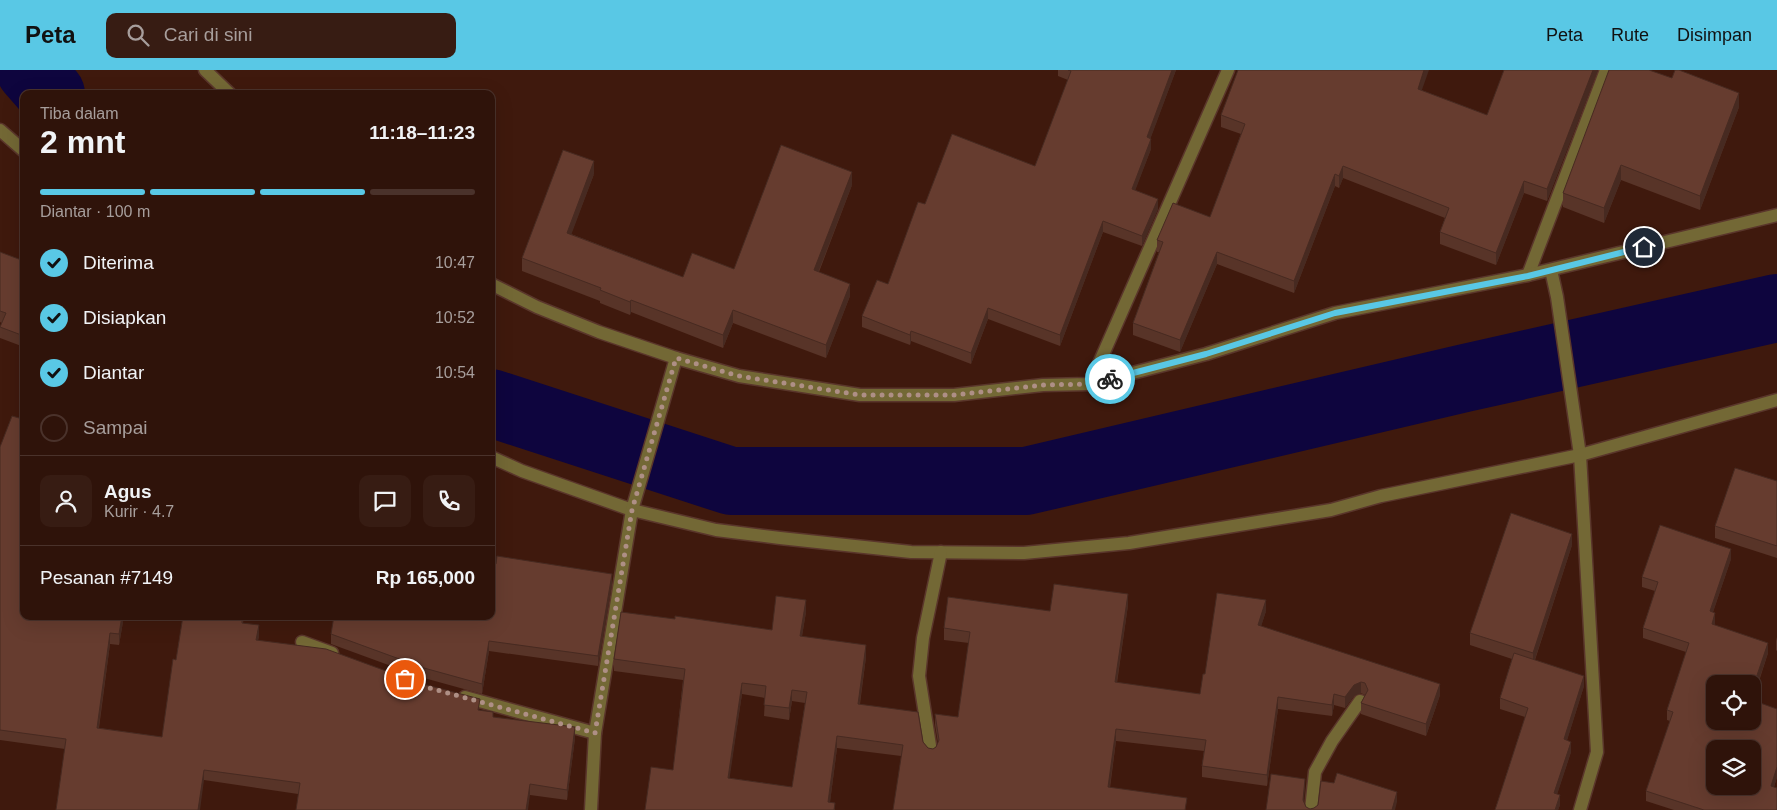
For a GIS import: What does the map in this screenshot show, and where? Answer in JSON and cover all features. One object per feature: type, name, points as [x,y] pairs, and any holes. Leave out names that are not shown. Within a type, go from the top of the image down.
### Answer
[{"type":"street","points":[[205,70],[226,90]]},
{"type":"street","points":[[1090,384],[1228,70]]},
{"type":"street","points":[[1528,276],[1606,70]]},
{"type":"street","points":[[0,130],[20,148]]},
{"type":"street","points":[[495,286],[537,307],[599,332],[676,358],[739,376],[860,395],[954,395],[1043,385],[1090,384],[1206,354],[1335,313],[1528,276],[1777,214]]},
{"type":"street","points":[[1551,270],[1560,316],[1580,455],[1597,752],[1580,810]]},
{"type":"street","points":[[591,810],[595,733],[632,510],[676,358]]},
{"type":"street","points":[[495,460],[632,510],[716,530],[911,552],[1024,553],[1129,543],[1331,510],[1381,496],[1580,455],[1777,400]]},
{"type":"street","points":[[931,752],[919,676],[923,638],[941,552]]},
{"type":"street","points":[[302,642],[348,659]]},
{"type":"street","points":[[450,694],[595,733]]},
{"type":"street","points":[[1311,810],[1315,772],[1332,741],[1360,701]]},
{"type":"building","points":[[1068,70],[1172,70],[1147,137],[1151,139],[1132,189],[1158,199],[1142,236],[1103,221],[1060,335],[988,308],[971,353],[911,331],[910,335],[862,316],[877,280],[888,284],[918,202],[925,204],[952,134],[1035,166],[1071,71]]},
{"type":"building","points":[[1238,70],[1424,70],[1418,89],[1487,115],[1504,70],[1593,70],[1547,189],[1524,181],[1496,253],[1440,232],[1449,208],[1343,166],[1339,176],[1335,174],[1294,281],[1217,252],[1180,340],[1133,323],[1163,242],[1157,240],[1173,203],[1210,217],[1245,124],[1221,115]]},
{"type":"building","points":[[1609,70],[1649,70],[1672,78],[1675,70],[1679,70],[1739,93],[1700,196],[1621,165],[1604,208],[1563,193]]},
{"type":"building","points":[[781,145],[852,172],[814,270],[850,284],[826,345],[733,310],[723,335],[631,300],[630,302],[600,290],[601,288],[522,258],[563,150],[594,161],[567,233],[683,277],[692,253],[734,269]]},
{"type":"building","points":[[0,252],[20,260],[20,334],[0,327],[6,313],[0,311]]},
{"type":"building","points":[[20,415],[20,620],[121,620],[119,634],[110,633],[97,728],[162,737],[173,659],[176,660],[182,620],[242,620],[242,623],[259,625],[256,640],[326,649],[419,683],[480,699],[478,710],[493,712],[493,717],[575,727],[567,790],[530,784],[526,810],[296,810],[300,783],[204,770],[198,810],[56,810],[66,739],[0,730],[0,447],[12,416],[19,418]]},
{"type":"building","points":[[1735,468],[1777,481],[1777,546],[1715,526]]},
{"type":"building","points":[[1511,513],[1572,534],[1533,653],[1470,633]]},
{"type":"building","points":[[1660,525],[1731,549],[1710,611],[1715,613],[1712,624],[1768,643],[1757,675],[1706,675],[1706,730],[1761,730],[1761,703],[1777,709],[1777,767],[1771,786],[1777,788],[1777,810],[1704,810],[1646,791],[1673,712],[1667,710],[1689,643],[1643,628],[1658,582],[1642,577]]},
{"type":"building","points":[[497,556],[612,574],[598,656],[489,641],[482,684],[424,668],[331,634],[333,620],[495,620]]},
{"type":"building","points":[[1054,584],[1128,594],[1115,682],[1200,694],[1203,674],[1205,674],[1217,593],[1266,600],[1258,625],[1440,684],[1426,724],[1361,703],[1368,690],[1365,683],[1361,682],[1354,685],[1345,697],[1334,694],[1332,705],[1278,697],[1267,775],[1202,766],[1206,740],[1116,729],[1108,787],[1187,798],[1185,810],[893,810],[903,745],[837,736],[828,802],[835,803],[834,810],[645,810],[651,767],[673,770],[685,669],[614,659],[621,612],[675,619],[675,616],[772,630],[776,596],[806,600],[800,636],[866,645],[858,704],[918,712],[923,742],[928,748],[933,749],[939,740],[935,714],[958,717],[970,632],[944,628],[948,597],[1050,611]],"holes":[[[742,683],[766,686],[764,705],[789,708],[792,690],[807,692],[792,787],[728,778]]]},
{"type":"building","points":[[1514,653],[1584,676],[1564,739],[1571,742],[1554,793],[1560,795],[1555,810],[1495,810],[1528,708],[1500,698]]},
{"type":"building","points":[[1337,773],[1397,792],[1392,810],[1266,810],[1271,774],[1305,779],[1303,800],[1306,807],[1310,809],[1318,805],[1321,781],[1334,783]]},
{"type":"waterway","points":[[30,70],[48,90]]},
{"type":"waterway","points":[[495,404],[731,481],[1026,481],[1465,378],[1777,308]]},
{"type":"way so far","points":[[405,679],[422,686],[595,733],[632,510],[676,358],[739,376],[860,395],[954,395],[1043,385],[1090,384],[1110,379]]},
{"type":"route","points":[[1110,379],[1206,354],[1335,313],[1528,276],[1644,247]]}]
